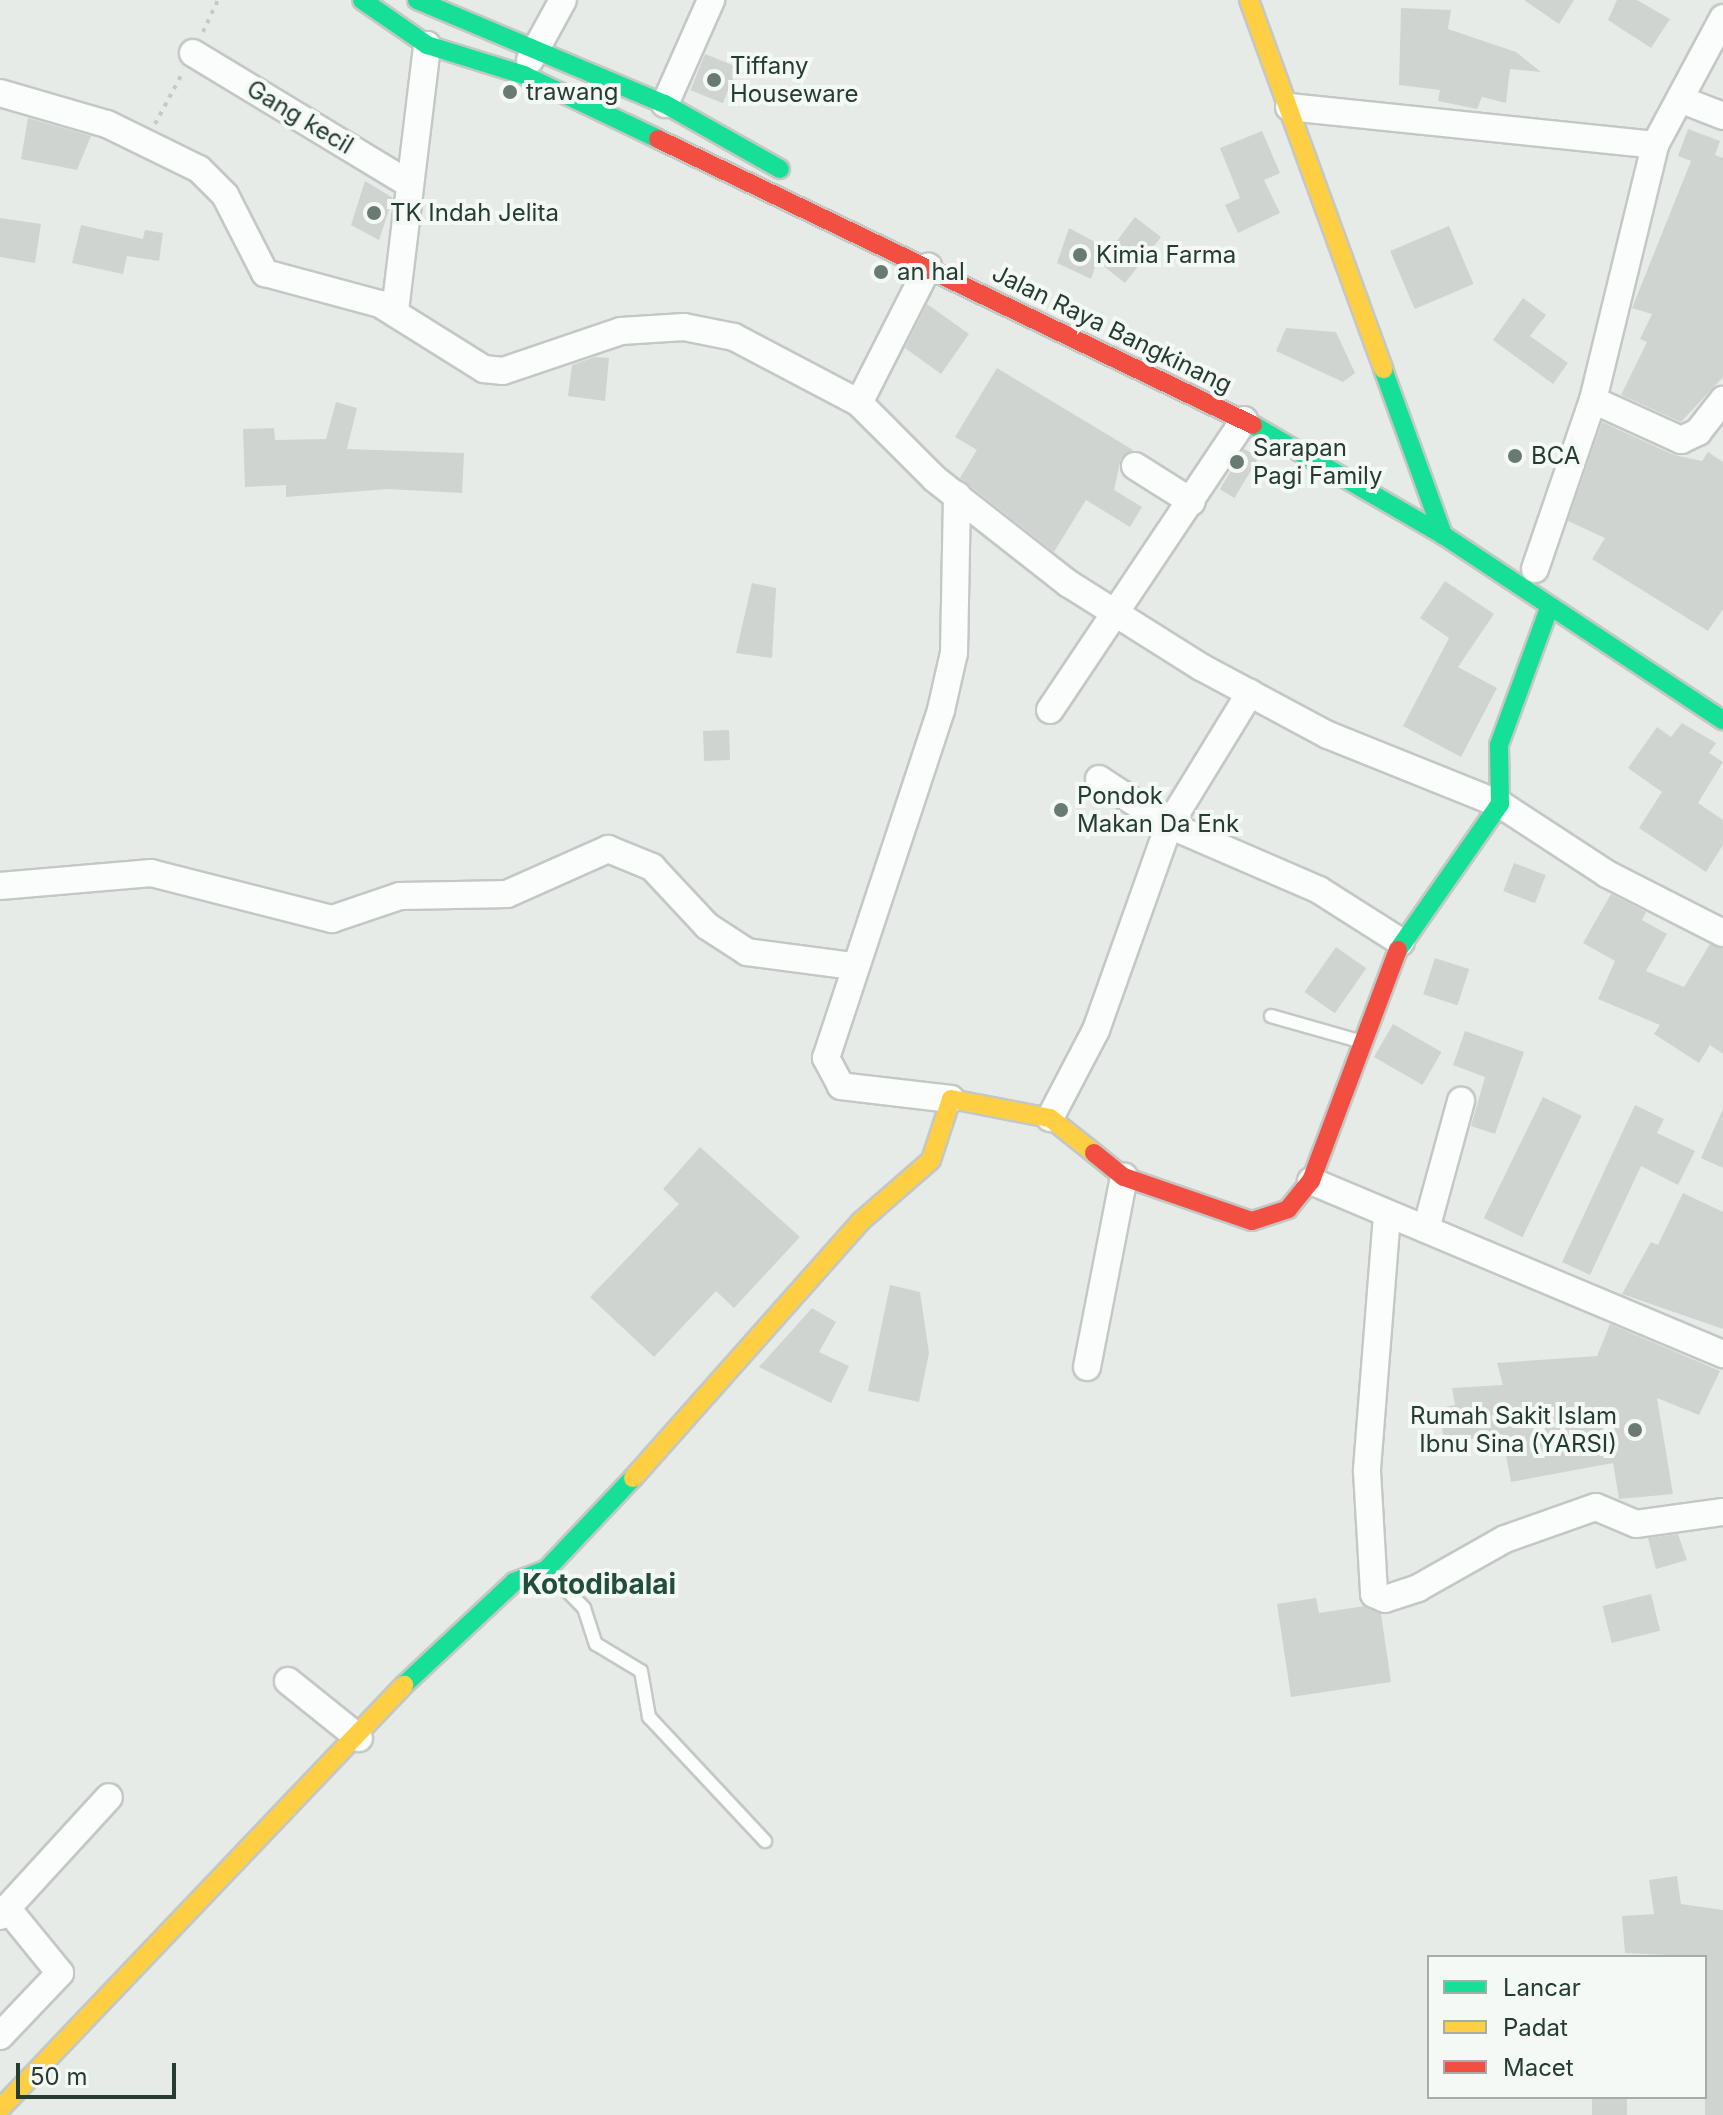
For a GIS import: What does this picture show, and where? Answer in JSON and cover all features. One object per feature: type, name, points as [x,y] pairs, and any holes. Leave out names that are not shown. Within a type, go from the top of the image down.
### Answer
[{"type":"main road","name":"Jalan Raya Bangkinang","points":[[362,0],[427,45],[529,64],[665,104],[800,181]]},
{"type":"main road","name":"Jalan Raya Bangkinang","points":[[417,0],[529,64],[860,238],[928,267],[1244,420],[1443,535],[1548,611],[1723,720]]},
{"type":"main road","points":[[1249,0],[1443,535]]},
{"type":"main road","name":"Jalan Raya Bangkinang","points":[[827,196],[867,219],[962,261],[1434,506],[1541,573]]},
{"type":"main road","points":[[860,238],[867,219]]},
{"type":"main road","points":[[0,2109],[359,1738],[463,1624],[514,1582],[546,1570],[860,1222],[931,1160],[951,1099],[1050,1118],[1124,1177],[1252,1221],[1288,1209],[1311,1181],[1401,942],[1500,804],[1499,745],[1548,611]]},
{"type":"main road","points":[[1702,706],[1714,685]]},
{"type":"street","points":[[529,64],[563,0]]},
{"type":"street","points":[[665,104],[711,0]]},
{"type":"street","points":[[1541,573],[1593,400],[1655,145],[1682,100],[1723,18]]},
{"type":"street","points":[[395,311],[406,182],[427,45]]},
{"type":"street","name":"Gang kecil","points":[[193,53],[406,182]]},
{"type":"street","points":[[0,93],[107,124],[199,169],[225,195],[274,278],[395,311],[484,369],[503,371],[621,331],[684,327],[734,337],[859,403],[957,495],[1116,614],[1328,735],[1500,804],[1607,874],[1723,932]]},
{"type":"street","points":[[1682,100],[1723,116]]},
{"type":"street","points":[[1289,107],[1655,145]]},
{"type":"street","points":[[859,403],[928,267]]},
{"type":"street","points":[[1593,400],[1681,440],[1698,432],[1723,400]]},
{"type":"street","points":[[1050,710],[1244,420]]},
{"type":"street","points":[[1135,466],[1192,502]]},
{"type":"street","points":[[951,1099],[882,1085],[841,1086],[831,1078],[826,1058],[954,653],[957,495]]},
{"type":"street","points":[[1050,1118],[1096,1030],[1169,825],[1250,693]]},
{"type":"street","points":[[1099,779],[1169,825],[1319,890],[1401,942]]},
{"type":"street","points":[[0,886],[151,873],[332,919],[400,896],[507,894],[608,849],[652,867],[736,947],[854,966]]},
{"type":"street","points":[[1426,1229],[1461,1101]]},
{"type":"street","points":[[1087,1367],[1124,1177]]},
{"type":"street","points":[[1311,1181],[1723,1354]]},
{"type":"street","points":[[1387,1215],[1367,1471],[1374,1594],[1385,1599],[1418,1588],[1505,1539],[1596,1507],[1636,1524],[1723,1512]]},
{"type":"street","points":[[288,1681],[359,1738]]},
{"type":"street","points":[[0,2036],[60,1973],[4,1912],[109,1797]]},
{"type":"lane","points":[[1271,1016],[1362,1042]]},
{"type":"lane","points":[[546,1570],[584,1608],[596,1644],[641,1671],[649,1717],[765,1841]]},
{"type":"building","points":[[1524,0],[1574,0],[1559,24]]},
{"type":"building","points":[[1617,0],[1637,0],[1670,19],[1651,48],[1608,20]]},
{"type":"building","points":[[1401,8],[1451,10],[1448,29],[1516,52],[1541,72],[1510,69],[1506,103],[1482,97],[1477,109],[1438,101],[1440,90],[1399,85]]},
{"type":"building","name":"Tiffany Houseware","points":[[705,54],[737,67],[723,103],[690,90]]},
{"type":"building","points":[[28,118],[91,136],[77,170],[21,159]]},
{"type":"building","points":[[1688,129],[1720,141],[1715,155],[1723,158],[1723,377],[1681,422],[1621,395],[1647,342],[1640,339],[1652,314],[1632,308],[1691,161],[1678,156]]},
{"type":"building","points":[[1262,131],[1280,173],[1264,180],[1280,213],[1238,233],[1225,205],[1240,198],[1220,148]]},
{"type":"building","name":"TK Indah Jelita","points":[[365,181],[393,198],[379,240],[351,225]]},
{"type":"building","points":[[1135,217],[1161,237],[1125,283],[1097,261],[1091,279],[1057,263],[1069,228],[1110,250]]},
{"type":"building","points":[[0,218],[41,224],[35,263],[0,257]]},
{"type":"building","points":[[81,225],[143,239],[145,230],[163,233],[159,261],[127,256],[123,274],[72,263]]},
{"type":"building","points":[[1449,226],[1474,284],[1415,309],[1390,251]]},
{"type":"building","points":[[1523,298],[1546,315],[1530,336],[1568,363],[1553,384],[1493,340]]},
{"type":"building","points":[[927,304],[969,334],[941,374],[905,348]]},
{"type":"building","points":[[1286,328],[1336,332],[1355,373],[1343,382],[1276,351]]},
{"type":"building","points":[[595,357],[609,358],[605,401],[568,396],[572,365]]},
{"type":"building","points":[[997,368],[1133,450],[1121,458],[1114,490],[1142,507],[1130,527],[1086,500],[1054,552],[960,478],[977,450],[955,437]]},
{"type":"building","points":[[336,402],[357,408],[347,449],[464,453],[462,493],[388,489],[286,497],[286,485],[245,487],[243,429],[274,428],[275,440],[326,439]]},
{"type":"building","points":[[1602,422],[1674,455],[1702,461],[1708,452],[1723,462],[1723,609],[1708,631],[1592,559],[1605,538],[1568,521]]},
{"type":"building","points":[[1244,449],[1259,458],[1234,498],[1220,489]]},
{"type":"building","points":[[1445,581],[1494,614],[1458,667],[1497,688],[1461,757],[1403,726],[1449,638],[1420,618]]},
{"type":"building","points":[[752,583],[776,588],[772,658],[736,653]]},
{"type":"building","points":[[1682,723],[1716,743],[1709,753],[1723,762],[1698,803],[1723,820],[1723,845],[1706,872],[1639,828],[1662,792],[1628,768],[1657,727],[1671,737]]},
{"type":"building","points":[[729,730],[730,760],[704,761],[703,731]]},
{"type":"building","points":[[1514,863],[1546,875],[1535,903],[1503,891]]},
{"type":"building","points":[[1611,894],[1646,912],[1642,920],[1667,934],[1646,971],[1684,987],[1710,944],[1723,949],[1723,1054],[1710,1045],[1699,1063],[1654,1034],[1660,1025],[1598,999],[1615,961],[1583,943]]},
{"type":"building","points":[[1336,947],[1366,968],[1335,1013],[1304,992]]},
{"type":"building","points":[[1435,958],[1469,969],[1457,1005],[1423,994]]},
{"type":"building","points":[[1393,1024],[1441,1052],[1422,1085],[1374,1057]]},
{"type":"building","points":[[1465,1031],[1524,1052],[1495,1134],[1471,1126],[1485,1077],[1453,1065]]},
{"type":"building","points":[[1543,1097],[1582,1116],[1522,1237],[1484,1218]]},
{"type":"building","points":[[1635,1105],[1664,1119],[1657,1133],[1695,1151],[1678,1185],[1641,1166],[1590,1275],[1562,1262]]},
{"type":"building","points":[[1723,1109],[1723,1168],[1701,1158]]},
{"type":"building","points":[[700,1147],[800,1237],[734,1308],[716,1291],[654,1357],[590,1297],[679,1204],[663,1189]]},
{"type":"building","points":[[1683,1193],[1723,1212],[1723,1329],[1622,1294],[1651,1242],[1658,1245]]},
{"type":"building","points":[[890,1285],[920,1292],[929,1353],[919,1402],[868,1391]]},
{"type":"building","points":[[812,1308],[836,1322],[819,1352],[849,1366],[831,1403],[759,1367]]},
{"type":"building","points":[[1610,1324],[1720,1371],[1699,1415],[1657,1398],[1673,1494],[1619,1499],[1613,1463],[1511,1482],[1502,1434],[1445,1443],[1438,1408],[1455,1405],[1452,1388],[1503,1385],[1497,1363],[1597,1356]]},
{"type":"building","points":[[1678,1534],[1687,1560],[1656,1569],[1648,1538]]},
{"type":"building","points":[[1651,1594],[1660,1631],[1612,1643],[1602,1606]]},
{"type":"building","points":[[1316,1598],[1319,1613],[1365,1606],[1381,1614],[1391,1682],[1291,1697],[1277,1604]]},
{"type":"building","points":[[1677,1876],[1681,1904],[1723,1910],[1723,2115],[1705,2115],[1707,1955],[1625,1953],[1622,1916],[1654,1914],[1649,1880]]},
{"type":"building","points":[[1592,2099],[1627,2099],[1627,2115],[1592,2115]]},
{"type":"traffic: fast","points":[[362,0],[427,45],[524,75],[658,139]]},
{"type":"traffic: fast","points":[[417,0],[665,104],[780,169]]},
{"type":"traffic: fast","points":[[1383,369],[1443,535]]},
{"type":"traffic: fast","points":[[1253,425],[1443,535],[1723,720]]},
{"type":"traffic: fast","points":[[1398,950],[1500,804],[1499,745],[1548,611]]},
{"type":"traffic: fast","points":[[404,1685],[514,1582],[546,1570],[633,1478]]},
{"type":"traffic: slow","points":[[1249,0],[1383,369]]},
{"type":"traffic: slow","points":[[633,1478],[860,1222],[931,1160],[951,1099],[1050,1118],[1094,1153]]},
{"type":"traffic: slow","points":[[0,2109],[404,1685]]},
{"type":"traffic: jam","points":[[658,139],[1253,425]]},
{"type":"traffic: jam","points":[[1094,1153],[1124,1177],[1252,1221],[1288,1209],[1311,1181],[1398,950]]},
{"type":"place","name":"Tiffany Houseware","points":[[714,80]]},
{"type":"place","name":"trawang","points":[[510,92]]},
{"type":"place","name":"TK Indah Jelita","points":[[374,213]]},
{"type":"place","name":"Kimia Farma","points":[[1080,255]]},
{"type":"place","name":"an hal","points":[[881,272]]},
{"type":"place","name":"BCA","points":[[1515,456]]},
{"type":"place","name":"Sarapan Pagi Family","points":[[1237,462]]},
{"type":"place","name":"Pondok Makan Da Enk","points":[[1061,810]]},
{"type":"place","name":"Rumah Sakit Islam Ibnu Sina (YARSI)","points":[[1635,1430]]},
{"type":"district","name":"Kotodibalai","points":[[599,1584]]}]
